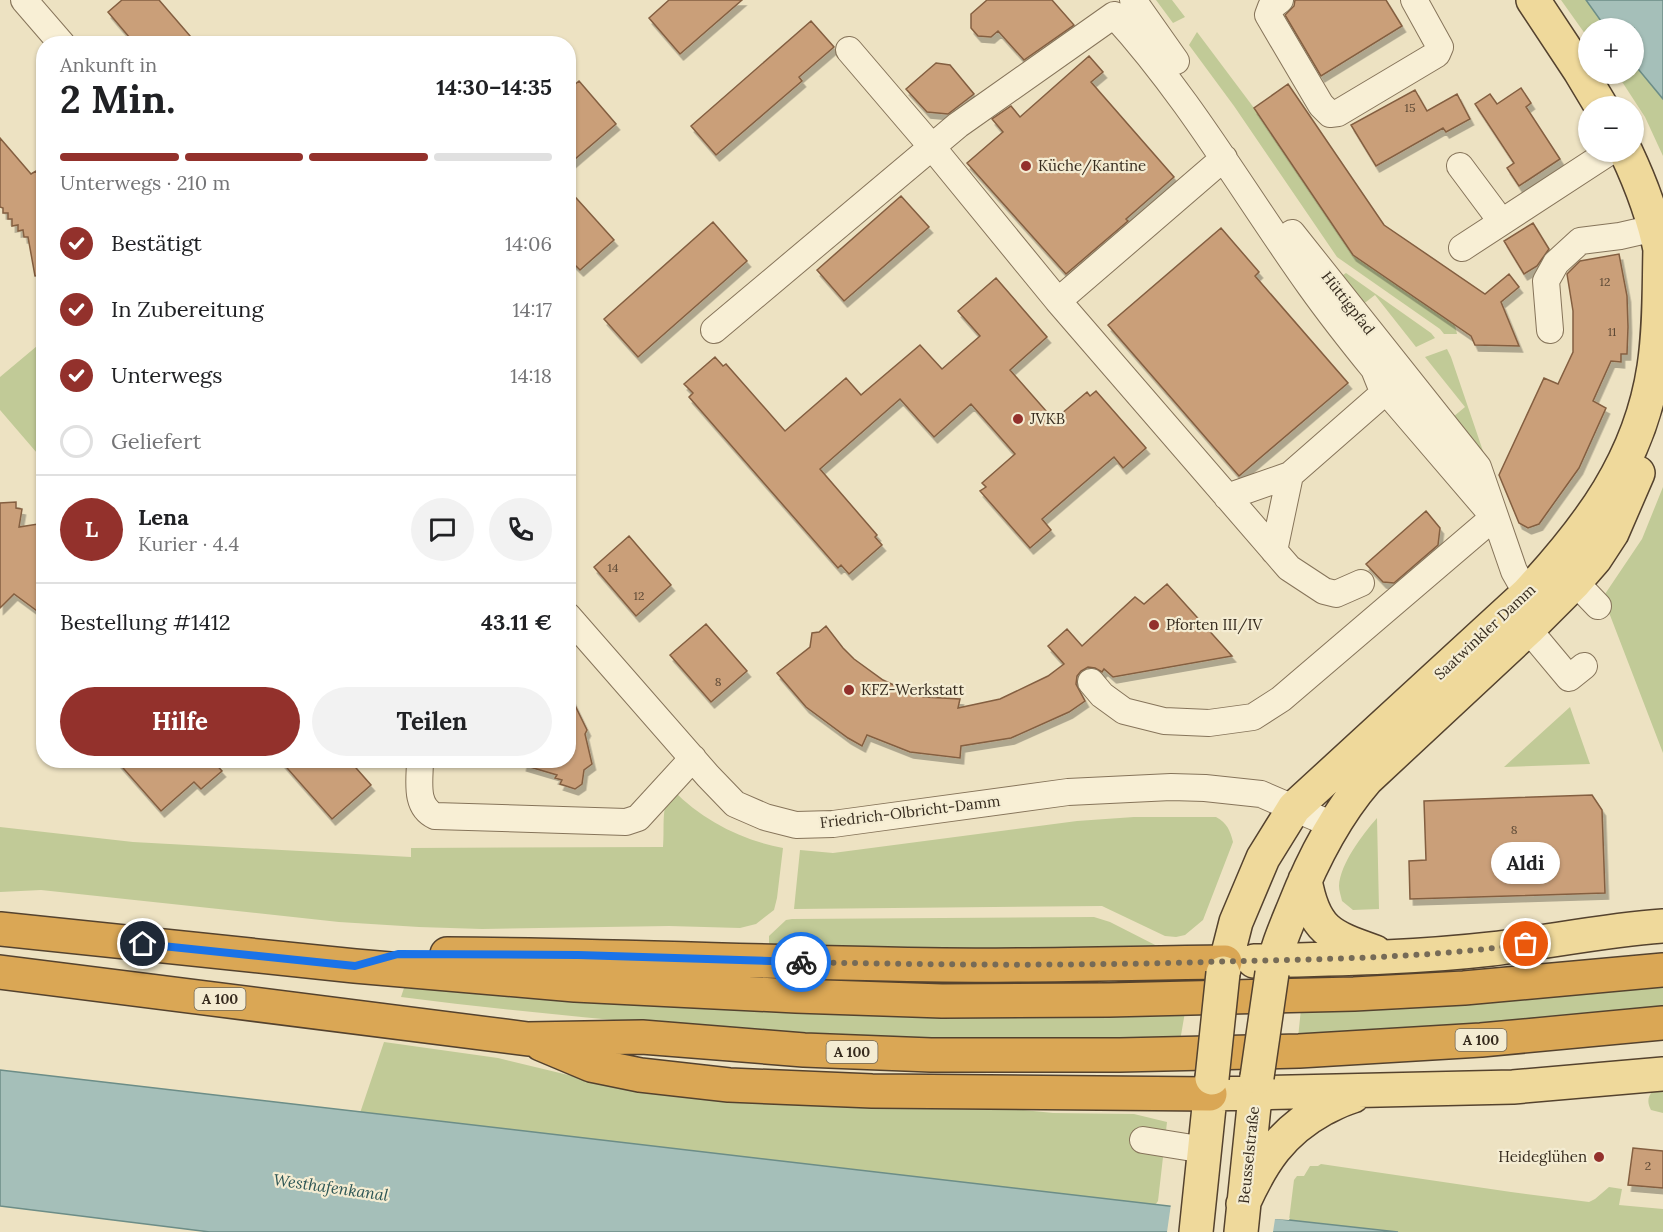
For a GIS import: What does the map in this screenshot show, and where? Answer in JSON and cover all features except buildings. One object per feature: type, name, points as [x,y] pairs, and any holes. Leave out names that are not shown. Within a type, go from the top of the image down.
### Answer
[{"type":"highway","points":[[0,928],[355,966],[575,985],[785,996],[942,1000],[1109,1000],[1354,994],[1464,988],[1663,970]]},
{"type":"highway","points":[[355,966],[398,954],[578,955],[943,965],[1113,965],[1224,968]]},
{"type":"highway","name":"A 100","points":[[0,972],[528,1039],[642,1037],[804,1050],[931,1055],[1132,1055],[1299,1051],[1407,1046],[1663,1023]]},
{"type":"highway","points":[[528,1039],[591,1065],[640,1075],[729,1085],[941,1093],[1211,1086]]},
{"type":"main road","points":[[1533,0],[1595,96]]},
{"type":"main road","name":"Saatwinkler Damm","points":[[1273,967],[1276,949],[1305,880],[1333,825],[1349,800],[1367,779],[1533,612],[1557,561],[1595,511],[1623,467],[1639,431],[1654,366],[1660,247],[1645,195],[1630,162]]},
{"type":"main road","name":"Saatwinkler Damm","points":[[1211,1086],[1224,968],[1236,922],[1263,858],[1294,808],[1533,612],[1575,582],[1595,559],[1624,506],[1648,449],[1663,379]]},
{"type":"main road","points":[[1305,880],[1312,909],[1329,932],[1339,939],[1388,956]]},
{"type":"main road","points":[[1224,968],[1273,967],[1491,949],[1626,928],[1663,926]]},
{"type":"main road","name":"Beusselstraße","points":[[1242,1218],[1256,1085],[1273,967]]},
{"type":"main road","points":[[1196,1232],[1211,1086],[1256,1085],[1380,1090],[1513,1087],[1663,1074]]},
{"type":"main road","points":[[1242,1218],[1256,1175],[1268,1157],[1292,1130],[1309,1117],[1344,1098],[1380,1090]]},
{"type":"street","points":[[24,0],[55,36]]},
{"type":"street","name":"Hüttigpfad","points":[[1133,0],[1284,223],[1478,466],[1514,571],[1533,612],[1569,678],[1584,666]]},
{"type":"street","points":[[1280,0],[1271,7],[1268,15],[1321,105],[1330,114],[1338,113],[1437,54],[1440,46],[1414,0]]},
{"type":"street","points":[[714,330],[958,125],[1114,15],[1146,50],[1224,158],[1310,286],[1374,369],[1386,392],[1494,517],[1281,699],[1252,717],[1209,723],[1164,721],[1124,711],[1091,682]]},
{"type":"street","points":[[849,50],[1058,301],[1289,568],[1324,591],[1336,594],[1362,583]]},
{"type":"street","points":[[1058,301],[1224,158]]},
{"type":"street","points":[[1462,248],[1593,162]]},
{"type":"street","points":[[1460,166],[1501,221]]},
{"type":"street","points":[[1550,330],[1546,281],[1556,263],[1580,241],[1620,236],[1660,247]]},
{"type":"street","points":[[1227,497],[1290,475],[1386,392]]},
{"type":"street","points":[[1274,551],[1290,475]]},
{"type":"street","points":[[1575,582],[1598,606]]},
{"type":"street","name":"Friedrich-Olbricht-Damm","points":[[576,625],[735,804],[765,817],[796,825],[833,825],[1068,792],[1123,788],[1205,788],[1261,794],[1333,825]]},
{"type":"street","points":[[420,768],[422,805],[424,810],[435,816],[626,822],[638,818],[693,758]]},
{"type":"street","points":[[1143,1140],[1205,1150]]},
{"type":"green space","points":[[1156,0],[1172,0],[1185,17],[1173,23]]},
{"type":"green space","points":[[1561,0],[1586,0],[1599,18],[1578,18],[1578,24]]},
{"type":"green space","points":[[1197,32],[1254,108],[1353,255],[1455,325],[1457,334],[1444,334],[1337,257],[1234,106],[1189,45]]},
{"type":"green space","points":[[1644,76],[1663,99],[1663,156],[1644,115],[1644,96],[1631,96],[1624,84],[1644,84]]},
{"type":"green space","points":[[1346,273],[1435,338],[1416,347],[1375,295],[1362,305],[1340,277]]},
{"type":"green space","points":[[36,347],[36,452],[0,410],[0,377]]},
{"type":"green space","points":[[1447,349],[1485,457],[1453,417],[1465,407],[1425,357]]},
{"type":"green space","points":[[1663,487],[1663,753],[1603,597],[1642,539]]},
{"type":"green space","points":[[1570,707],[1590,764],[1504,767]]},
{"type":"green space","points":[[673,790],[697,811],[723,827],[752,840],[783,848],[774,910],[756,924],[740,928],[669,926],[482,929],[419,927],[339,922],[41,890],[0,892],[0,827],[133,842],[411,857],[411,848],[663,847],[666,802]]},
{"type":"green space","points":[[1134,817],[1216,817],[1229,830],[1233,842],[1203,920],[1185,935],[1165,936],[1102,906],[794,909],[800,850],[833,853],[1077,821]]},
{"type":"green space","points":[[1377,818],[1379,909],[1353,910],[1342,901],[1339,888],[1340,877],[1353,850]]},
{"type":"green space","points":[[1094,917],[1110,922],[1165,952],[769,946],[769,936],[786,920],[792,919]]},
{"type":"green space","points":[[1663,984],[1663,1010],[1298,1038],[1301,1009]]},
{"type":"green space","points":[[404,988],[502,995],[1185,1012],[1180,1041],[1083,1042],[888,1038],[693,1026],[498,1009],[401,997]]},
{"type":"green space","points":[[384,1042],[498,1058],[589,1080],[984,1106],[1053,1113],[1134,1114],[1167,1122],[1158,1201],[1155,1205],[360,1113]]},
{"type":"green space","points":[[1663,1085],[1663,1113],[1651,1110],[1648,1101],[1650,1094]]},
{"type":"green space","points":[[1321,1164],[1589,1202],[1609,1187],[1622,1189],[1619,1205],[1663,1209],[1663,1232],[1398,1232],[1289,1220],[1294,1180],[1297,1176],[1304,1176],[1310,1166]]},
{"type":"water","points":[[1586,0],[1663,0],[1663,99],[1644,76],[1644,18],[1599,18]]},
{"type":"water","name":"Westhafenkanal","points":[[0,1070],[1398,1232],[210,1232],[0,1206]]},
{"type":"pier","points":[[1171,1204],[1290,1218],[1289,1220],[1275,1219],[1273,1232],[1167,1232]]},
{"type":"way so far","points":[[801,962],[1113,965],[1415,955],[1526,944]]},
{"type":"place","name":"Küche/Kantine","points":[[1026,166]]},
{"type":"place","name":"JVKB","points":[[1018,419]]},
{"type":"place","name":"Pforten III/IV","points":[[1154,625]]},
{"type":"place","name":"KFZ-Werkstatt","points":[[849,690]]},
{"type":"place","name":"Aldi","points":[[1526,944]]},
{"type":"place","name":"Heideglühen","points":[[1599,1157]]},
{"type":"route","points":[[143,944],[355,966],[398,954],[578,955],[801,962]]}]
